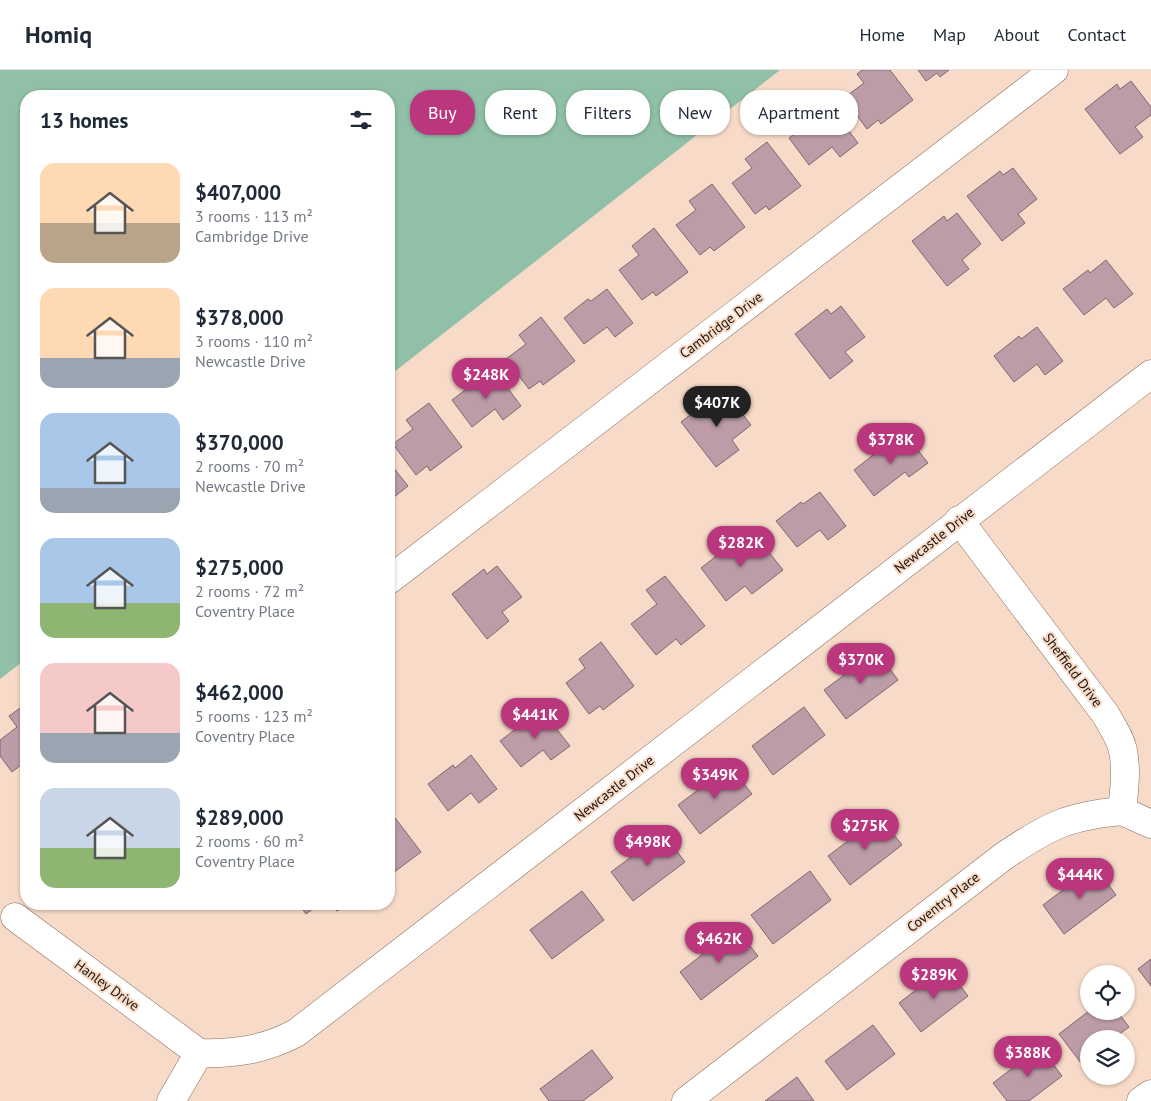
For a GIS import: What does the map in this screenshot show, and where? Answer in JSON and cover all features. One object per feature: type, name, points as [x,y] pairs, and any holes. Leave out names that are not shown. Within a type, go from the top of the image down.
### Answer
[{"type":"street","name":"Cambridge Drive","points":[[395,575],[1054,70]]},
{"type":"street","name":"Newcastle Drive","points":[[199,1052],[226,1054],[246,1052],[276,1044],[296,1033],[959,520],[1151,374]]},
{"type":"street","name":"Sheffield Drive","points":[[959,520],[1106,715],[1118,736],[1123,751],[1125,774],[1122,811]]},
{"type":"street","points":[[1122,811],[1151,824]]},
{"type":"street","name":"Coventry Place","points":[[686,1101],[1026,841],[1053,825],[1069,819],[1122,811]]},
{"type":"street","name":"Hanley Drive","points":[[14,912],[199,1052]]},
{"type":"street","points":[[171,1101],[199,1052]]},
{"type":"street","points":[[1141,1101],[1151,1094]]},
{"type":"green space","points":[[0,70],[780,70],[754,90],[740,90],[740,101],[730,109],[730,90],[660,90],[660,135],[697,135],[395,371],[395,90],[20,90],[20,664],[0,679]]},
{"type":"building","points":[[862,70],[890,70],[913,100],[881,124],[878,120],[867,129],[858,117],[858,90],[855,90],[864,83],[857,74]]},
{"type":"building","points":[[918,70],[949,70],[940,77],[937,73],[926,81]]},
{"type":"building","points":[[1131,81],[1151,107],[1151,115],[1135,127],[1143,137],[1120,154],[1085,109],[1117,84],[1120,89]]},
{"type":"building","points":[[793,135],[852,135],[858,143],[840,157],[832,147],[809,165],[789,138]]},
{"type":"building","points":[[767,142],[801,186],[769,210],[766,206],[755,214],[732,183],[752,168],[745,159]]},
{"type":"building","points":[[1013,168],[1037,199],[1018,214],[1025,223],[1002,241],[967,196],[1000,171],[1003,175]]},
{"type":"building","points":[[712,184],[745,227],[714,251],[710,247],[700,255],[676,225],[696,210],[689,201]]},
{"type":"building","points":[[957,213],[981,244],[962,260],[969,269],[947,286],[912,241],[944,216],[947,221]]},
{"type":"building","points":[[654,228],[688,272],[656,296],[653,292],[642,300],[619,270],[639,255],[632,246]]},
{"type":"building","points":[[1106,260],[1133,294],[1114,308],[1106,298],[1084,315],[1063,289],[1088,270],[1090,273]]},
{"type":"building","points":[[607,289],[633,323],[615,337],[607,327],[584,344],[564,318],[588,299],[591,301]]},
{"type":"building","points":[[841,306],[865,337],[845,352],[853,361],[830,379],[795,334],[827,309],[831,314]]},
{"type":"building","points":[[541,317],[575,361],[543,385],[540,381],[529,389],[506,359],[526,344],[519,335]]},
{"type":"building","points":[[1037,327],[1063,361],[1045,375],[1037,364],[1014,382],[994,356],[1019,336],[1021,339]]},
{"type":"building","points":[[495,371],[521,406],[503,420],[495,409],[472,427],[452,400],[477,381],[479,384]]},
{"type":"building","points":[[727,394],[751,425],[732,440],[739,450],[716,467],[681,422],[713,397],[717,402]]},
{"type":"building","points":[[429,403],[462,447],[430,471],[427,466],[416,475],[395,447],[395,442],[413,429],[406,420]]},
{"type":"building","points":[[905,434],[928,463],[909,477],[905,472],[874,496],[854,470],[887,444],[889,446]]},
{"type":"building","points":[[395,470],[408,486],[395,496]]},
{"type":"building","points":[[820,492],[846,526],[828,540],[820,530],[797,547],[776,521],[801,502],[803,504]]},
{"type":"building","points":[[746,533],[763,555],[768,551],[783,570],[752,594],[745,586],[726,601],[701,568]]},
{"type":"building","points":[[497,566],[522,597],[502,612],[509,621],[487,639],[452,594],[484,569],[487,574]]},
{"type":"building","points":[[665,576],[705,626],[681,645],[676,639],[656,655],[631,624],[657,604],[646,590]]},
{"type":"building","points":[[601,642],[634,686],[603,710],[600,706],[589,714],[566,683],[585,668],[579,659]]},
{"type":"building","points":[[877,651],[898,680],[846,719],[824,690]]},
{"type":"building","points":[[804,707],[825,735],[773,775],[752,746]]},
{"type":"building","points":[[20,708],[20,766],[12,772],[0,756],[0,740],[17,727],[9,716]]},
{"type":"building","points":[[543,712],[570,746],[551,760],[543,750],[521,767],[500,741],[525,722],[527,724]]},
{"type":"building","points":[[471,755],[497,789],[479,803],[471,793],[448,811],[428,784],[453,765],[455,768]]},
{"type":"building","points":[[730,766],[752,794],[700,834],[678,805]]},
{"type":"building","points":[[880,817],[902,845],[850,885],[828,856]]},
{"type":"building","points":[[395,818],[421,852],[395,872]]},
{"type":"building","points":[[663,833],[685,862],[633,901],[611,872]]},
{"type":"building","points":[[1095,866],[1116,895],[1064,934],[1043,905]]},
{"type":"building","points":[[810,871],[831,900],[773,944],[751,915]]},
{"type":"building","points":[[582,891],[604,920],[552,959],[530,930]]},
{"type":"building","points":[[303,910],[312,910],[306,914]]},
{"type":"building","points":[[736,928],[758,956],[701,1000],[680,972]]},
{"type":"building","points":[[1151,959],[1151,986],[1138,969]]},
{"type":"building","points":[[946,967],[968,996],[921,1032],[899,1003]]},
{"type":"building","points":[[1080,1018],[1080,1020],[1124,1020],[1129,1027],[1125,1030],[1080,1030],[1080,1062],[1059,1034]]},
{"type":"building","points":[[873,1025],[895,1054],[847,1090],[825,1061]]},
{"type":"building","points":[[1040,1047],[1062,1076],[1029,1101],[1007,1101],[993,1083]]},
{"type":"building","points":[[592,1050],[613,1078],[583,1101],[549,1101],[540,1089]]},
{"type":"building","points":[[797,1077],[814,1101],[765,1101]]}]
